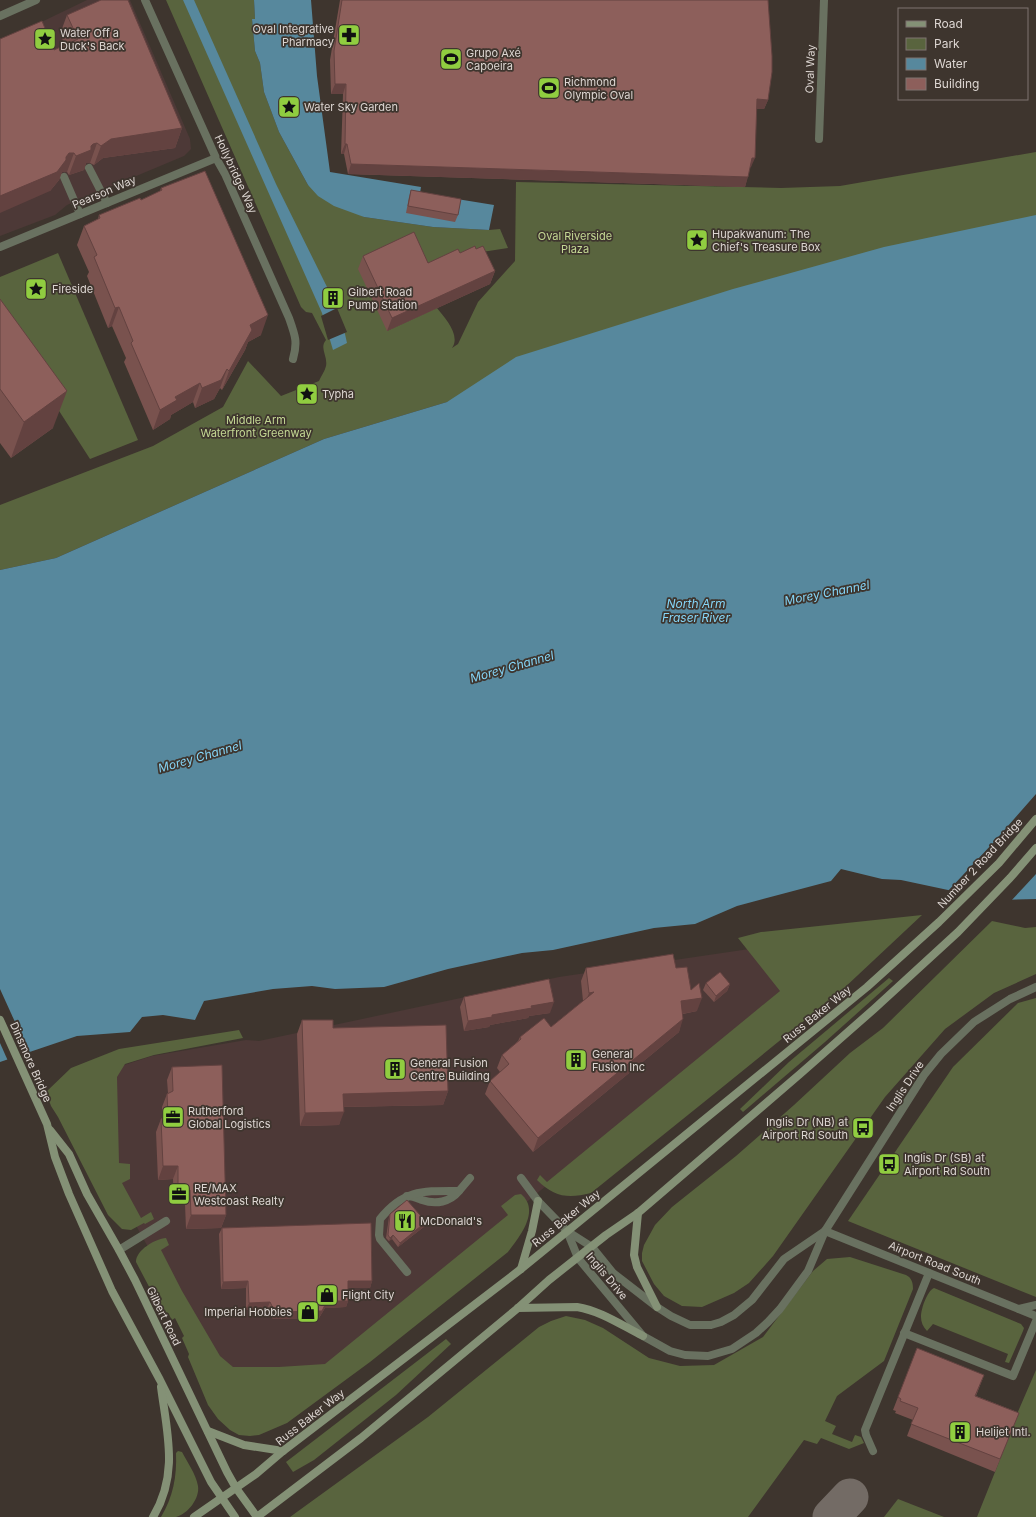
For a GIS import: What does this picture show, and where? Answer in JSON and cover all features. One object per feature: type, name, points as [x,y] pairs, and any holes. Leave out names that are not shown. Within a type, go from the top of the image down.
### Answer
[{"type":"main road","name":"Number 2 Road Bridge","points":[[939,922],[999,863],[1036,819]]},
{"type":"main road","points":[[257,1517],[361,1438],[518,1308],[549,1280],[638,1213],[845,1034],[958,932],[1010,878],[1036,848]]},
{"type":"main road","name":"Russ Baker Way","points":[[194,1517],[256,1474],[283,1450],[521,1269],[867,987],[939,922]]},
{"type":"main road","name":"Dinsmore Bridge","points":[[0,1020],[42,1113]]},
{"type":"main road","name":"Gilbert Road","points":[[42,1113],[48,1128],[55,1157],[72,1202],[112,1291],[160,1380],[205,1472],[235,1517]]},
{"type":"main road","name":"Gilbert Road","points":[[48,1128],[69,1154],[87,1194],[119,1250],[236,1488],[257,1517]]},
{"type":"main road","points":[[521,1269],[538,1201]]},
{"type":"main road","points":[[638,1213],[634,1255],[637,1268],[657,1307]]},
{"type":"main road","points":[[518,1308],[577,1307],[605,1316],[643,1336]]},
{"type":"main road","points":[[153,1517],[159,1508],[167,1485],[170,1463],[169,1444],[160,1380]]},
{"type":"main road","points":[[208,1431],[244,1445],[283,1450]]},
{"type":"street","points":[[0,16],[36,0]]},
{"type":"street","name":"Hollybridge Way","points":[[145,0],[216,158],[225,174],[294,331],[296,338],[296,350],[293,359]]},
{"type":"street","name":"Oval Way","points":[[819,139],[824,0]]},
{"type":"street","name":"Pearson Way","points":[[0,247],[216,158]]},
{"type":"street","points":[[88,168],[107,203]]},
{"type":"street","points":[[64,177],[80,214]]},
{"type":"street","name":"Inglis Drive","points":[[567,1231],[578,1258],[643,1336],[670,1350],[686,1355],[708,1356],[732,1349],[756,1333],[780,1309],[808,1271],[825,1231],[924,1075],[940,1054],[974,1022],[1010,999],[1036,987]]},
{"type":"street","points":[[407,1272],[380,1239],[380,1219],[394,1205],[406,1196],[427,1201],[445,1201],[454,1197],[470,1178]]},
{"type":"street","points":[[521,1178],[538,1201],[567,1231]]},
{"type":"street","points":[[119,1250],[166,1221]]},
{"type":"street","name":"Inglis Drive","points":[[567,1231],[592,1247],[613,1273],[657,1307],[690,1325],[710,1325],[721,1322],[734,1315],[752,1300],[784,1259],[825,1231]]},
{"type":"street","name":"Airport Road South","points":[[825,1231],[1036,1316]]},
{"type":"street","points":[[873,1451],[865,1430],[929,1273]]},
{"type":"street","points":[[1019,1309],[1036,1305]]},
{"type":"street","points":[[904,1333],[1013,1376],[1036,1321]]},
{"type":"shaded area","points":[[87,0],[130,0],[190,139],[191,149],[184,156],[67,205],[55,215],[0,236],[0,42]]},
{"type":"shaded area","points":[[763,947],[790,983],[457,1260],[311,1379],[220,1377],[113,1184],[112,1069],[152,1056],[246,1040],[259,1041],[559,977]]},
{"type":"green space","points":[[166,0],[254,0],[255,19],[252,19],[255,51],[260,63],[264,92],[279,132],[308,185],[364,217],[433,227],[489,230],[500,229],[508,248],[482,252],[387,331],[437,308],[448,322],[453,332],[455,338],[452,348],[458,344],[478,302],[515,261],[516,182],[781,188],[840,186],[1036,152],[1036,261],[447,402],[324,439],[56,558],[0,570],[0,505],[153,446],[223,407],[248,361],[281,396],[319,381],[325,368],[326,359],[323,346],[326,340],[312,313],[306,312],[301,307]]},
{"type":"green space","points":[[58,253],[138,440],[90,459],[0,319],[0,277]]},
{"type":"green space","points":[[922,915],[842,990],[591,1193],[575,1196],[562,1195],[549,1190],[537,1180],[540,1175],[547,1182],[780,991],[738,938],[761,932]]},
{"type":"green space","points":[[992,921],[1025,928],[1036,927],[1036,974],[994,993],[945,1029],[885,1097],[773,1256],[749,1283],[734,1293],[702,1307],[682,1306],[664,1296],[654,1284],[642,1261],[644,1245],[655,1225],[672,1207],[736,1156],[850,1053],[883,1028]]},
{"type":"green space","points":[[889,978],[893,981],[825,1042],[743,1112],[740,1109],[789,1062]]},
{"type":"green space","points":[[1036,998],[1036,1297],[848,1221],[953,1067],[1018,1003]]},
{"type":"green space","points":[[239,1030],[243,1038],[154,1055],[125,1064],[117,1077],[119,1163],[130,1164],[130,1179],[122,1183],[141,1218],[151,1212],[154,1219],[131,1230],[122,1229],[108,1215],[51,1106],[46,1092],[71,1068],[119,1049]]},
{"type":"green space","points":[[521,1194],[527,1201],[529,1216],[522,1232],[508,1252],[370,1362],[287,1423],[259,1435],[239,1435],[230,1430],[218,1419],[208,1405],[188,1357],[189,1354],[182,1338],[184,1336],[175,1318],[172,1320],[168,1313],[164,1312],[136,1262],[139,1253],[143,1249],[157,1240],[166,1238],[169,1245],[161,1250],[182,1291],[220,1356],[233,1367],[279,1367],[325,1364],[508,1215],[501,1206],[515,1195]]},
{"type":"green space","points":[[850,1257],[906,1275],[911,1279],[913,1287],[884,1361],[837,1396],[825,1421],[836,1426],[832,1434],[852,1442],[855,1435],[861,1437],[864,1443],[849,1449],[821,1438],[817,1444],[804,1440],[748,1517],[290,1517],[428,1417],[539,1327],[551,1321],[566,1316],[585,1320],[603,1328],[649,1358],[680,1366],[714,1365],[763,1337],[813,1271],[827,1259]]},
{"type":"green space","points":[[934,1288],[1021,1324],[1024,1328],[1009,1363],[1005,1362],[1008,1354],[933,1324],[927,1331],[924,1328],[921,1319],[923,1305],[927,1296]]},
{"type":"green space","points":[[446,1339],[451,1344],[396,1395],[314,1460],[293,1472],[286,1462]]},
{"type":"green space","points":[[1036,1370],[1036,1517],[977,1517],[1015,1422],[1014,1421]]},
{"type":"green space","points":[[178,1451],[182,1452],[195,1477],[198,1486],[197,1495],[192,1505],[185,1513],[176,1517],[161,1517],[169,1502],[175,1479],[176,1453]]},
{"type":"green space","points":[[898,1499],[944,1517],[884,1517]]},
{"type":"water","points":[[183,0],[194,0],[276,184],[329,291],[347,343],[333,350],[322,313]]},
{"type":"water","points":[[254,0],[311,0],[317,76],[330,172],[421,187],[420,193],[494,205],[489,230],[433,227],[364,217],[334,206],[318,196],[308,185],[279,132],[264,92],[260,63],[255,51],[252,19],[255,19]]},
{"type":"water","name":"North Arm Fraser River","points":[[1036,215],[1036,899],[995,900],[901,880],[882,879],[841,869],[831,881],[737,906],[695,924],[654,928],[553,950],[522,953],[448,969],[384,987],[335,989],[312,986],[273,989],[204,1001],[195,1020],[163,1015],[142,1017],[130,1032],[77,1036],[0,1062],[0,570],[56,558],[324,439],[447,402],[516,357],[733,289],[884,247]]},
{"type":"pier","points":[[337,308],[347,332],[328,340],[321,316]]},
{"type":"pier","points":[[1036,794],[1036,874],[1010,902],[994,902],[947,892],[993,843]]},
{"type":"pier","points":[[0,989],[30,1055],[8,1061],[0,1043]]},
{"type":"building","points":[[101,0],[128,0],[182,128],[111,139],[101,146],[97,143],[93,144],[91,146],[91,150],[76,156],[74,153],[69,153],[66,160],[57,172],[0,196],[0,39],[42,21],[54,50],[78,39],[67,15]]},
{"type":"building","name":"Richmond Olympic Oval","points":[[342,0],[768,0],[772,72],[768,100],[757,99],[755,158],[752,158],[748,177],[351,164],[347,144],[345,144],[346,84],[335,84],[334,51]]},
{"type":"building","points":[[205,171],[268,315],[250,325],[252,330],[229,371],[227,369],[221,380],[202,388],[200,383],[175,397],[177,400],[160,410],[131,343],[133,341],[119,307],[115,308],[94,257],[97,255],[84,226],[100,218],[99,215],[140,198],[141,200],[162,190],[161,188]]},
{"type":"building","points":[[411,190],[461,199],[458,215],[408,206]]},
{"type":"building","points":[[414,232],[428,263],[458,249],[460,253],[475,246],[476,249],[483,246],[495,271],[392,318],[363,256]]},
{"type":"building","points":[[0,299],[67,391],[24,422],[0,389]]},
{"type":"building","name":"General Fusion Inc","points":[[673,954],[676,968],[687,967],[691,990],[699,983],[702,998],[681,1001],[683,1019],[538,1138],[490,1081],[509,1064],[502,1055],[521,1039],[520,1037],[544,1018],[551,1027],[594,992],[589,993],[586,968]]},
{"type":"building","points":[[720,972],[730,984],[716,996],[706,983]]},
{"type":"building","points":[[549,979],[554,1002],[531,1006],[532,1008],[492,1015],[492,1017],[468,1021],[464,997]]},
{"type":"building","points":[[302,1020],[333,1020],[333,1028],[446,1025],[448,1091],[343,1094],[344,1112],[305,1113]]},
{"type":"building","points":[[222,1065],[226,1215],[191,1215],[190,1190],[178,1191],[178,1166],[163,1166],[161,1119],[168,1115],[167,1094],[173,1091],[172,1067]]},
{"type":"building","name":"McDonald's","points":[[407,1200],[426,1222],[400,1243],[393,1235],[390,1238],[388,1235],[390,1214]]},
{"type":"building","points":[[371,1223],[372,1281],[348,1281],[348,1301],[327,1301],[322,1311],[275,1312],[270,1302],[249,1303],[248,1281],[223,1282],[222,1228]]},
{"type":"building","points":[[917,1348],[984,1375],[975,1396],[1019,1413],[1000,1459],[911,1424],[918,1408],[900,1401],[901,1399],[898,1397]]},
{"type":"taxiway","points":[[831,1517],[850,1497]]},
{"type":"place","name":"Oval Integrative Pharmacy","points":[[349,35]]},
{"type":"place","name":"Water Off a Duck's Back","points":[[45,39]]},
{"type":"place","name":"Grupo Axé Capoeira","points":[[451,59]]},
{"type":"place","name":"Richmond Olympic Oval","points":[[549,88]]},
{"type":"place","name":"Water Sky Garden","points":[[289,107]]},
{"type":"place","name":"Hupakwanum: The Chief's Treasure Box","points":[[697,240]]},
{"type":"place","name":"Fireside","points":[[36,289]]},
{"type":"place","name":"Gilbert Road Pump Station","points":[[333,298]]},
{"type":"place","name":"Typha","points":[[307,394]]},
{"type":"place","name":"General Fusion Inc","points":[[576,1060]]},
{"type":"place","name":"General Fusion Centre Building","points":[[395,1069]]},
{"type":"place","name":"Rutherford Global Logistics","points":[[173,1117]]},
{"type":"place","name":"Inglis Dr (NB) at Airport Rd South","points":[[863,1128]]},
{"type":"place","name":"Inglis Dr (SB) at Airport Rd South","points":[[889,1164]]},
{"type":"place","name":"RE/MAX Westcoast Realty","points":[[179,1194]]},
{"type":"place","name":"McDonald's","points":[[405,1221]]},
{"type":"place","name":"Flight City","points":[[327,1295]]},
{"type":"place","name":"Imperial Hobbies","points":[[308,1312]]},
{"type":"place","name":"Helijet Intl.","points":[[960,1432]]},
{"type":"park label","name":"Oval Riverside Plaza","points":[[575,242]]},
{"type":"park label","name":"Middle Arm Waterfront Greenway","points":[[256,426]]},
{"type":"water label","name":"Morey Channel","points":[[827,593]]},
{"type":"water label","name":"Morey Channel","points":[[512,667]]},
{"type":"water label","name":"Morey Channel","points":[[200,757]]}]
